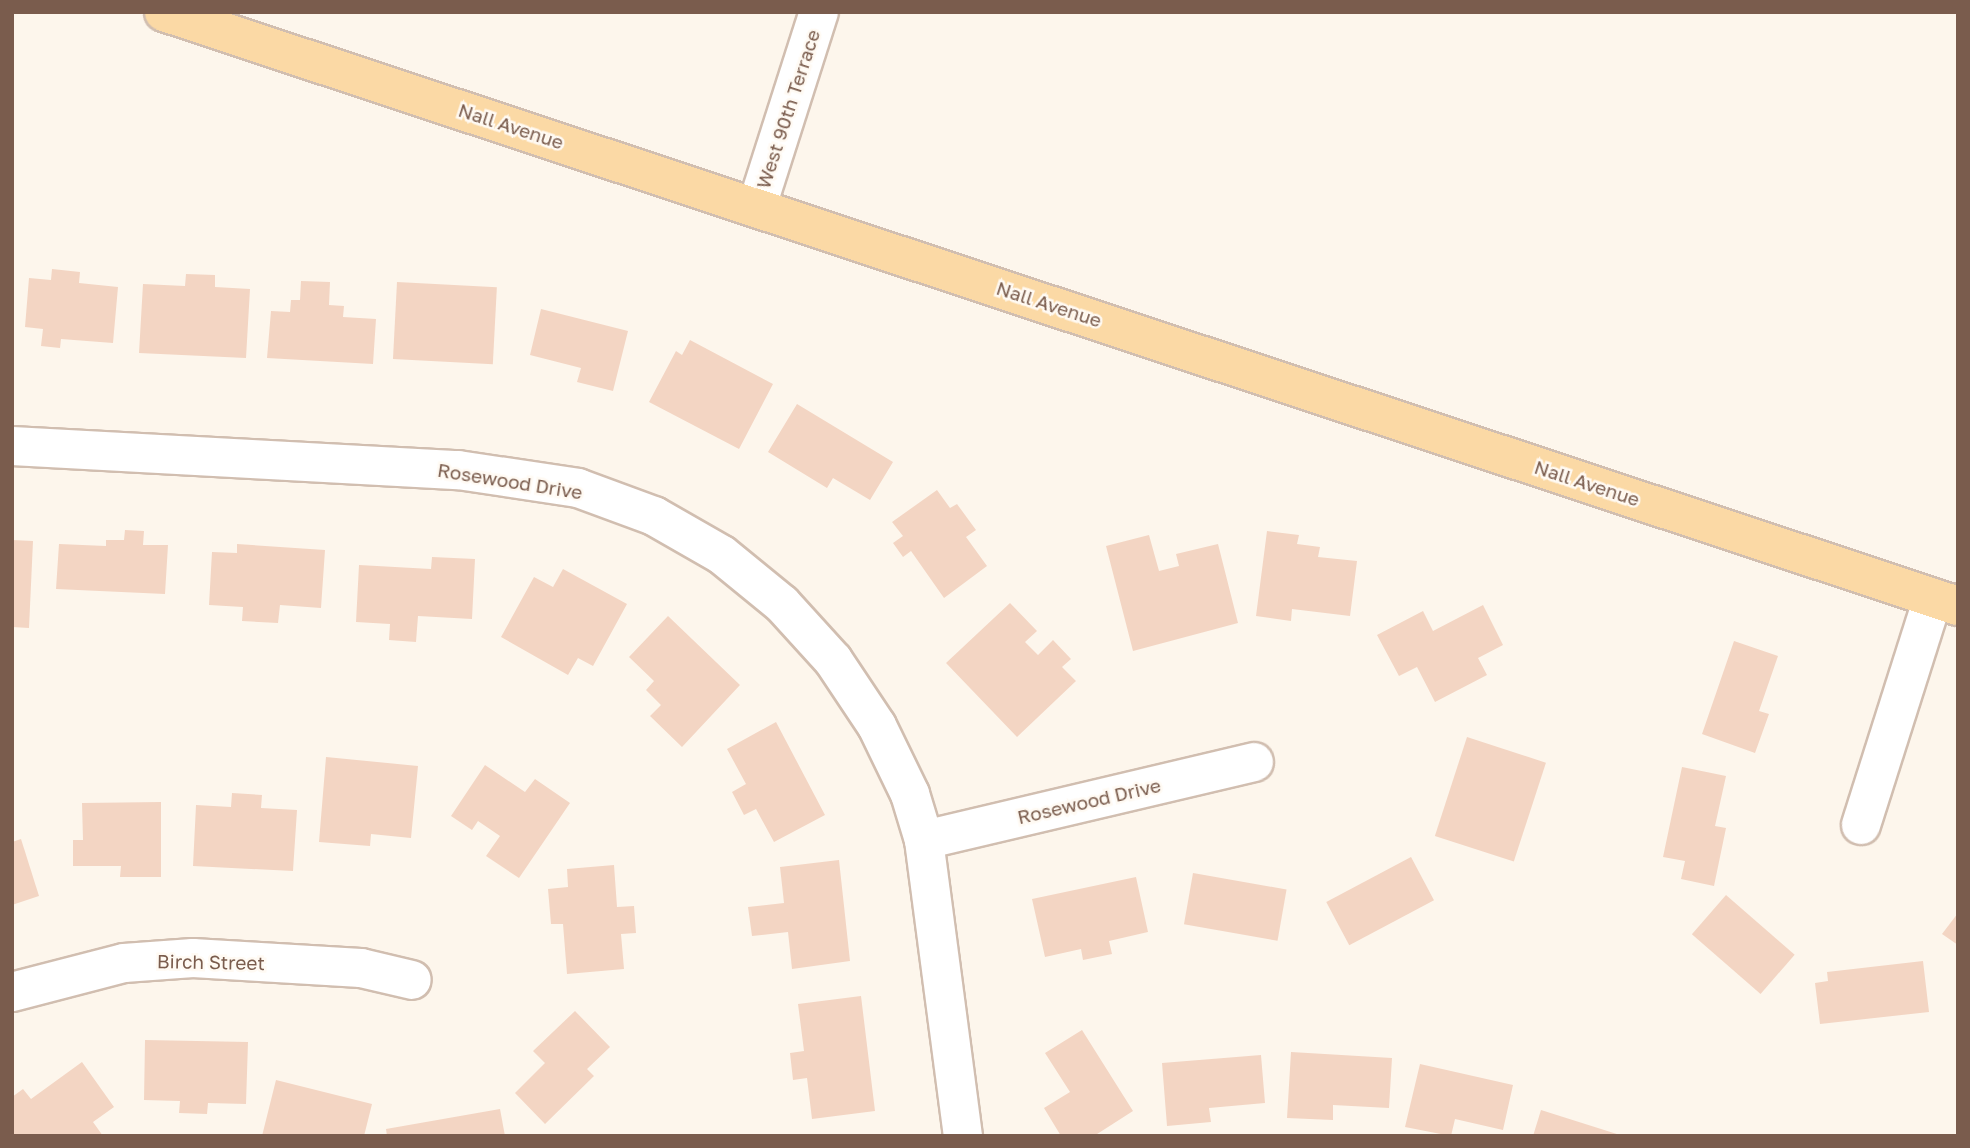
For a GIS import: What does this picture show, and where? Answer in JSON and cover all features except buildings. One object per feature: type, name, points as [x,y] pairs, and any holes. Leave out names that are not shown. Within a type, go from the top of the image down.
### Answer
[{"type":"main road","name":"Nall Avenue","points":[[164,12],[757,206],[1946,602]]},
{"type":"street","name":"West 90th Terrace","points":[[757,206],[820,12]]},
{"type":"street","name":"Rosewood Drive","points":[[12,446],[458,470],[578,488],[654,516],[722,555],[782,604],[833,660],[888,748],[924,840],[963,1136]]},
{"type":"street","name":"Nall Avenue","points":[[1861,825],[1946,602]]},
{"type":"street","name":"Rosewood Drive","points":[[924,840],[1254,762]]},
{"type":"street","name":"Birch Street","points":[[12,992],[124,963],[193,958],[361,968],[412,980]]}]
